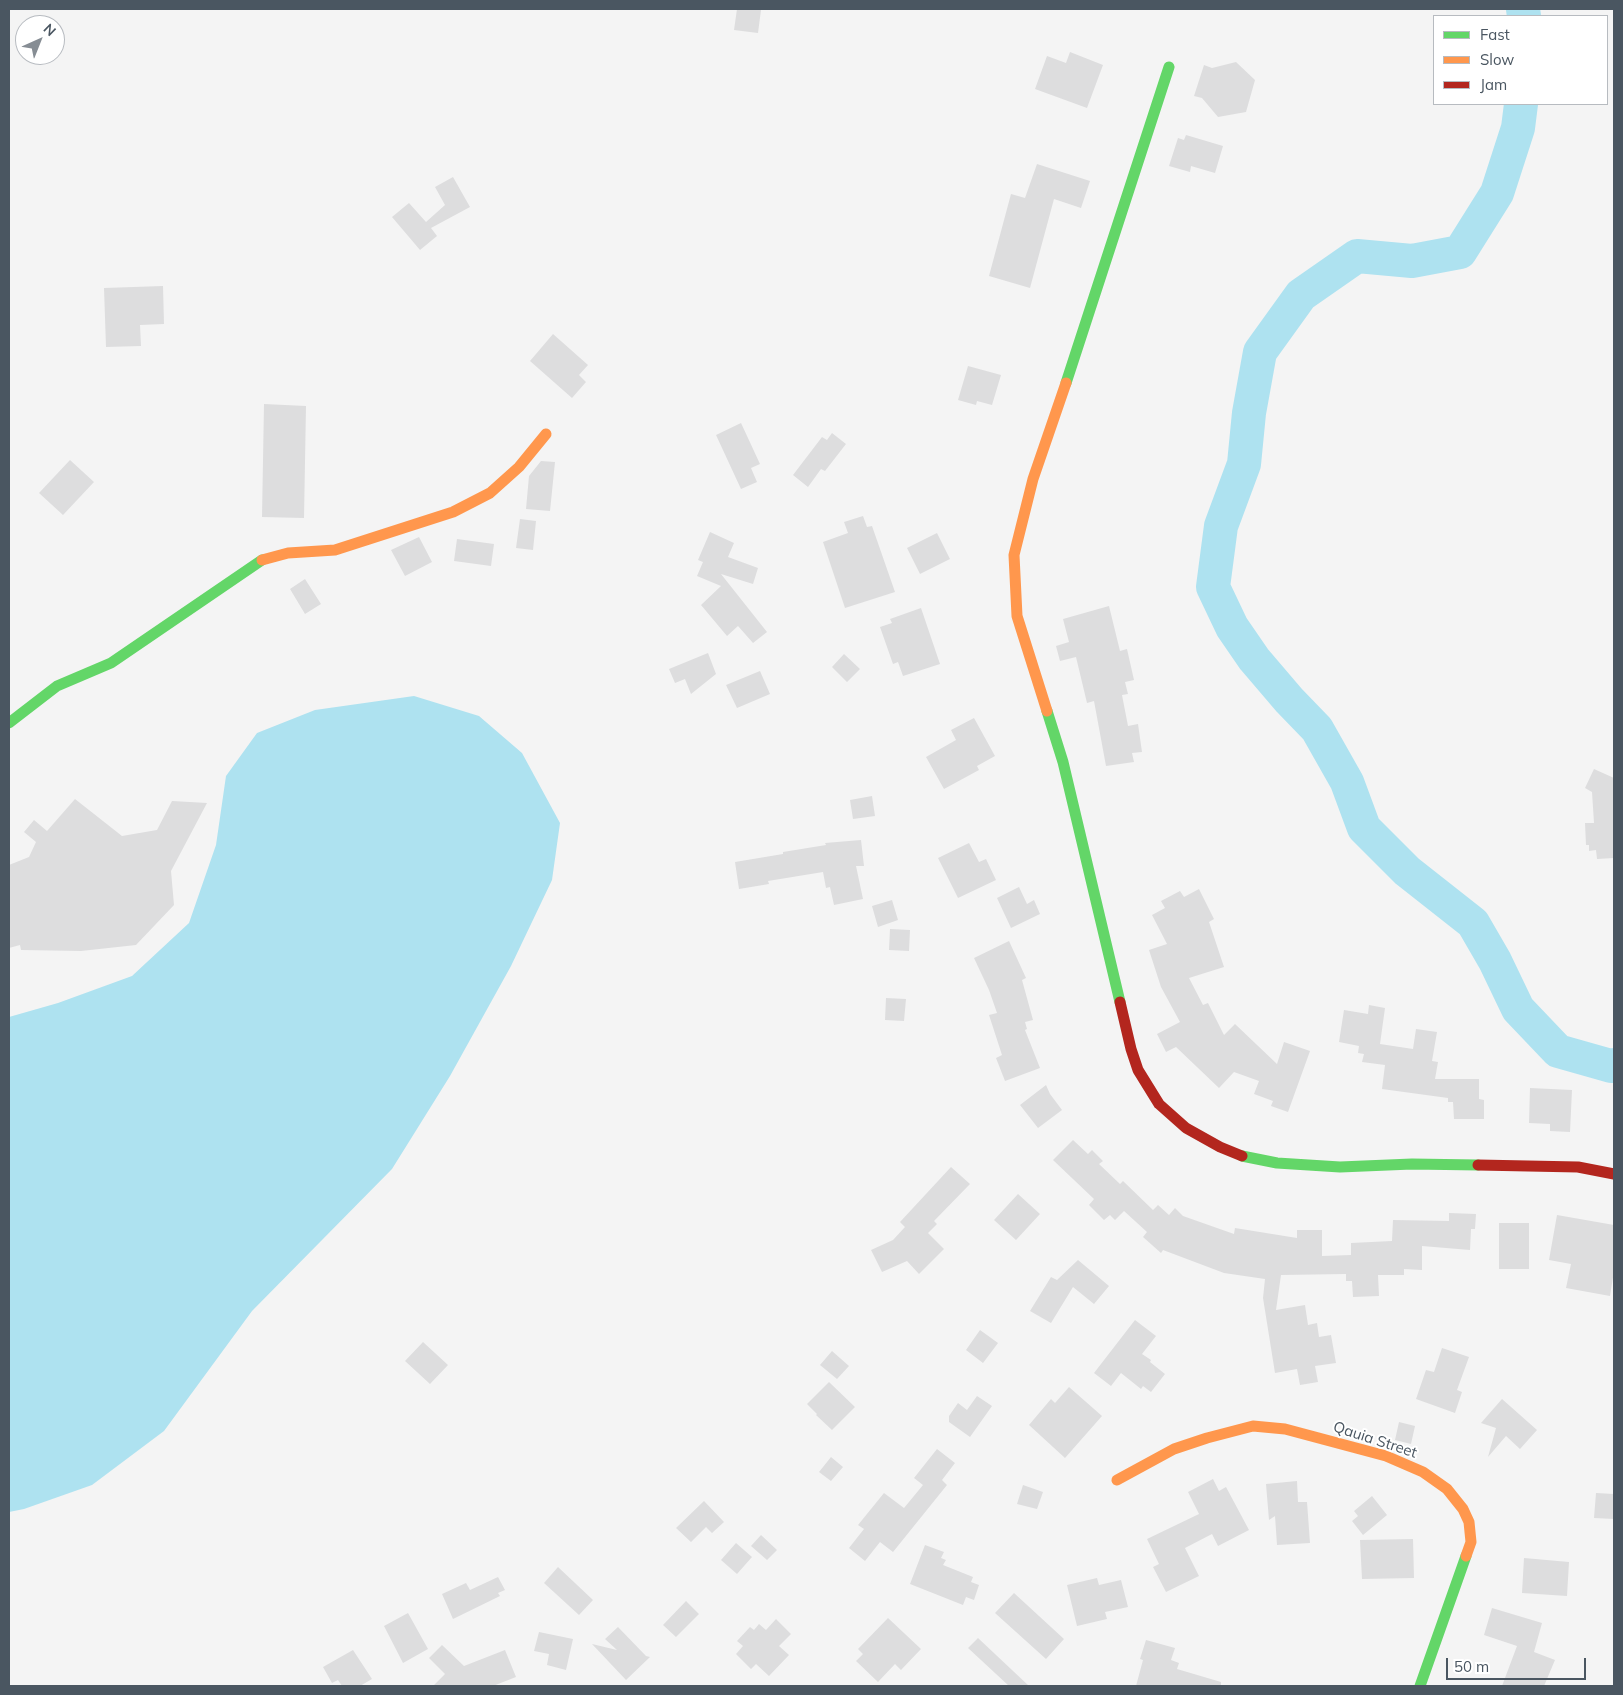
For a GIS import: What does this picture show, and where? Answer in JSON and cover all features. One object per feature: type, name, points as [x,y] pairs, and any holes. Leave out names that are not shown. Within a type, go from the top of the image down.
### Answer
[{"type":"street","points":[[1168,67],[1088,320],[1032,479],[1014,555],[1017,616],[1063,762],[1129,1041],[1138,1070],[1159,1104],[1186,1128],[1220,1147],[1248,1158],[1277,1163],[1340,1167],[1412,1164],[1578,1167],[1614,1174]]},
{"type":"street","points":[[9,723],[57,686],[111,663],[265,558],[335,550],[453,512],[490,493],[519,467],[546,434]]},
{"type":"street","name":"Qauia Street","points":[[1117,1480],[1174,1449],[1253,1426],[1285,1429],[1317,1437],[1386,1456],[1423,1472],[1447,1489],[1463,1509],[1469,1522],[1471,1542],[1420,1686]]},
{"type":"water","points":[[414,696],[479,716],[522,753],[560,823],[552,880],[511,966],[450,1076],[392,1169],[252,1311],[164,1431],[92,1485],[24,1509],[9,1512],[9,1017],[58,1003],[132,976],[189,923],[216,845],[226,776],[257,733],[315,710]]},
{"type":"building","points":[[737,9],[761,10],[758,33],[734,30]]},
{"type":"building","points":[[1070,52],[1103,65],[1087,108],[1035,89],[1047,56],[1066,63]]},
{"type":"building","points":[[1236,62],[1255,80],[1246,112],[1218,117],[1202,98],[1194,96],[1204,65],[1212,68]]},
{"type":"building","points":[[1186,135],[1223,146],[1215,173],[1191,166],[1190,172],[1169,166],[1178,138],[1184,140]]},
{"type":"building","points":[[1037,164],[1090,181],[1081,208],[1054,199],[1030,288],[989,276],[1011,194],[1025,198]]},
{"type":"building","points":[[453,177],[470,207],[431,228],[437,236],[420,250],[392,217],[409,203],[426,222],[445,205],[435,187]]},
{"type":"building","points":[[163,286],[164,324],[140,325],[141,346],[106,347],[104,288]]},
{"type":"building","points":[[553,334],[588,365],[579,375],[586,382],[572,398],[530,361]]},
{"type":"building","points":[[968,366],[1001,375],[992,405],[977,401],[976,405],[958,400]]},
{"type":"building","points":[[264,404],[306,406],[304,518],[262,517]]},
{"type":"building","points":[[741,423],[760,464],[751,468],[757,482],[741,489],[716,435]]},
{"type":"building","points":[[832,433],[846,444],[825,471],[821,469],[808,487],[793,475],[822,437],[827,440]]},
{"type":"building","points":[[70,460],[94,482],[63,515],[39,493]]},
{"type":"building","points":[[541,461],[555,462],[550,511],[526,509],[529,476]]},
{"type":"building","points":[[863,516],[867,527],[872,526],[895,592],[845,608],[823,542],[848,533],[844,522]]},
{"type":"building","points":[[520,519],[536,521],[533,550],[516,548]]},
{"type":"building","points":[[710,532],[734,543],[728,557],[758,568],[753,584],[721,574],[767,632],[753,643],[738,626],[727,636],[701,605],[721,586],[697,576],[703,562],[698,560]]},
{"type":"building","points":[[937,533],[950,559],[920,574],[907,548]]},
{"type":"building","points":[[419,537],[432,562],[405,576],[391,550]]},
{"type":"building","points":[[457,539],[494,544],[491,566],[454,561]]},
{"type":"building","points":[[305,579],[321,604],[305,614],[290,589]]},
{"type":"building","points":[[1109,606],[1120,651],[1127,649],[1134,680],[1125,682],[1128,694],[1122,695],[1128,726],[1138,724],[1142,752],[1132,753],[1134,762],[1106,766],[1094,701],[1087,703],[1076,657],[1060,661],[1056,646],[1069,642],[1063,619]]},
{"type":"building","points":[[921,608],[940,664],[903,676],[898,662],[893,664],[880,627],[892,623],[890,619]]},
{"type":"building","points":[[708,653],[716,674],[691,694],[685,679],[675,683],[669,669]]},
{"type":"building","points":[[844,654],[860,669],[847,682],[832,667]]},
{"type":"building","points":[[760,671],[770,694],[737,708],[726,685]]},
{"type":"building","points":[[974,718],[995,756],[977,766],[979,770],[944,789],[926,757],[956,740],[951,730]]},
{"type":"building","points":[[1594,769],[1614,778],[1614,858],[1597,859],[1596,850],[1589,851],[1589,845],[1586,845],[1585,823],[1594,823],[1592,792],[1585,788]]},
{"type":"building","points":[[872,796],[875,816],[853,819],[850,800]]},
{"type":"building","points":[[75,799],[122,836],[157,830],[172,801],[207,803],[171,871],[174,905],[136,945],[81,951],[21,950],[20,945],[9,948],[9,865],[29,857],[36,842],[24,832],[34,820],[47,831]]},
{"type":"building","points":[[861,840],[864,866],[856,866],[863,899],[834,905],[830,887],[826,888],[823,872],[768,881],[769,884],[739,889],[735,862],[826,845],[825,843]]},
{"type":"building","points":[[969,843],[979,862],[986,859],[996,880],[958,898],[938,858]]},
{"type":"building","points":[[1019,887],[1027,904],[1034,900],[1040,914],[1011,928],[997,898]]},
{"type":"building","points":[[1199,889],[1214,919],[1209,922],[1224,967],[1189,978],[1203,1005],[1208,1003],[1224,1035],[1235,1024],[1277,1064],[1284,1042],[1310,1051],[1288,1112],[1271,1106],[1273,1101],[1254,1094],[1259,1081],[1234,1072],[1219,1088],[1176,1047],[1166,1052],[1157,1034],[1180,1022],[1161,987],[1149,950],[1167,944],[1152,915],[1165,908],[1161,901],[1180,891],[1184,897]]},
{"type":"building","points":[[892,900],[898,920],[878,927],[872,906]]},
{"type":"building","points":[[890,929],[910,930],[909,951],[889,950]]},
{"type":"building","points":[[1009,941],[1026,978],[1022,980],[1033,1020],[1025,1022],[1027,1029],[1025,1030],[1040,1068],[1005,1081],[996,1058],[1002,1055],[989,1015],[997,1013],[974,958]]},
{"type":"building","points":[[886,998],[906,999],[904,1021],[885,1020]]},
{"type":"building","points":[[1369,1005],[1385,1008],[1380,1044],[1413,1049],[1416,1029],[1437,1032],[1432,1061],[1438,1062],[1435,1079],[1479,1079],[1479,1099],[1484,1100],[1484,1119],[1454,1119],[1453,1102],[1448,1102],[1448,1098],[1382,1089],[1385,1065],[1362,1062],[1364,1054],[1358,1053],[1359,1046],[1339,1042],[1344,1010],[1368,1014]]},
{"type":"building","points":[[1046,1085],[1062,1110],[1038,1128],[1020,1105]]},
{"type":"building","points":[[1530,1088],[1572,1090],[1570,1132],[1550,1131],[1550,1124],[1529,1123]]},
{"type":"building","points":[[1073,1140],[1088,1154],[1092,1150],[1103,1161],[1099,1164],[1120,1184],[1123,1181],[1153,1210],[1158,1205],[1169,1215],[1175,1208],[1183,1216],[1234,1234],[1235,1228],[1297,1238],[1297,1230],[1322,1230],[1322,1256],[1351,1255],[1351,1243],[1392,1241],[1393,1220],[1449,1221],[1449,1213],[1476,1214],[1475,1229],[1471,1229],[1470,1250],[1422,1246],[1422,1270],[1404,1269],[1404,1275],[1378,1275],[1379,1296],[1353,1297],[1352,1281],[1346,1281],[1346,1274],[1281,1275],[1276,1310],[1305,1305],[1308,1325],[1317,1323],[1319,1337],[1331,1335],[1336,1363],[1315,1366],[1318,1382],[1300,1385],[1297,1369],[1275,1373],[1263,1298],[1265,1279],[1224,1273],[1163,1250],[1161,1253],[1143,1237],[1147,1232],[1124,1211],[1115,1220],[1110,1215],[1104,1220],[1089,1205],[1094,1199],[1053,1160]]},
{"type":"building","points":[[951,1167],[970,1184],[934,1221],[937,1224],[928,1233],[944,1249],[919,1274],[907,1261],[882,1272],[871,1250],[893,1240],[905,1227],[900,1222]]},
{"type":"building","points":[[1018,1194],[1040,1214],[1016,1240],[994,1220]]},
{"type":"building","points":[[1557,1215],[1614,1225],[1614,1271],[1610,1296],[1566,1288],[1571,1264],[1549,1260]]},
{"type":"building","points":[[1499,1223],[1529,1223],[1529,1269],[1499,1269]]},
{"type":"building","points":[[1078,1260],[1109,1286],[1094,1304],[1073,1287],[1051,1323],[1030,1311],[1051,1277],[1057,1280]]},
{"type":"building","points":[[1135,1320],[1156,1336],[1142,1354],[1165,1374],[1151,1392],[1143,1386],[1141,1389],[1121,1373],[1111,1386],[1094,1373]]},
{"type":"building","points":[[980,1330],[998,1343],[983,1363],[966,1350]]},
{"type":"building","points":[[423,1342],[448,1365],[430,1384],[405,1361]]},
{"type":"building","points":[[1442,1348],[1469,1357],[1457,1390],[1462,1392],[1455,1413],[1416,1399],[1426,1370],[1434,1372]]},
{"type":"building","points":[[832,1351],[849,1366],[837,1379],[820,1365]]},
{"type":"building","points":[[829,1382],[855,1407],[832,1430],[807,1404]]},
{"type":"building","points":[[1069,1387],[1102,1416],[1065,1458],[1029,1425],[1051,1399],[1055,1403]]},
{"type":"building","points":[[977,1396],[992,1406],[970,1437],[949,1422],[949,1416],[958,1403],[967,1410]]},
{"type":"building","points":[[1502,1399],[1537,1430],[1520,1449],[1506,1436],[1488,1457],[1496,1428],[1481,1423]]},
{"type":"building","points":[[1399,1422],[1415,1426],[1411,1444],[1395,1440]]},
{"type":"building","points":[[937,1449],[955,1463],[942,1480],[947,1485],[893,1552],[880,1542],[865,1561],[849,1548],[864,1529],[858,1525],[884,1493],[904,1508],[923,1485],[914,1478]]},
{"type":"building","points":[[831,1457],[843,1467],[831,1481],[819,1472]]},
{"type":"building","points":[[1213,1479],[1219,1491],[1226,1487],[1249,1530],[1218,1546],[1212,1534],[1185,1548],[1199,1576],[1166,1592],[1153,1567],[1159,1564],[1147,1539],[1199,1514],[1188,1492]]},
{"type":"building","points":[[1297,1481],[1298,1502],[1307,1502],[1310,1543],[1277,1545],[1275,1516],[1269,1520],[1266,1484]]},
{"type":"building","points":[[1023,1485],[1043,1492],[1037,1509],[1017,1504]]},
{"type":"building","points":[[1596,1493],[1614,1494],[1614,1519],[1594,1518]]},
{"type":"building","points":[[1372,1496],[1387,1515],[1363,1535],[1352,1521],[1358,1516],[1354,1511]]},
{"type":"building","points":[[704,1501],[724,1522],[712,1533],[706,1527],[691,1542],[676,1528]]},
{"type":"building","points":[[761,1535],[777,1550],[767,1560],[751,1546]]},
{"type":"building","points":[[1413,1539],[1414,1578],[1362,1579],[1360,1540]]},
{"type":"building","points":[[736,1543],[752,1557],[737,1574],[721,1560]]},
{"type":"building","points":[[925,1545],[944,1552],[941,1558],[946,1560],[943,1565],[973,1577],[971,1582],[979,1585],[974,1600],[966,1597],[963,1605],[910,1584]]},
{"type":"building","points":[[1524,1558],[1569,1562],[1567,1596],[1522,1593]]},
{"type":"building","points":[[558,1567],[593,1600],[579,1615],[544,1583]]},
{"type":"building","points":[[498,1577],[505,1590],[498,1593],[500,1596],[453,1619],[442,1594],[466,1583],[470,1590]]},
{"type":"building","points":[[1097,1578],[1099,1585],[1121,1580],[1128,1607],[1105,1612],[1107,1619],[1077,1626],[1067,1585]]},
{"type":"building","points":[[1014,1593],[1064,1639],[1046,1659],[995,1613]]},
{"type":"building","points":[[686,1601],[699,1614],[676,1637],[663,1625]]},
{"type":"building","points":[[1492,1608],[1542,1623],[1534,1652],[1555,1660],[1544,1686],[1502,1686],[1517,1646],[1484,1635]]},
{"type":"building","points":[[408,1613],[428,1649],[403,1663],[384,1626]]},
{"type":"building","points":[[888,1618],[921,1649],[901,1670],[895,1664],[878,1682],[856,1661],[863,1654],[858,1649]]},
{"type":"building","points":[[776,1619],[791,1634],[779,1646],[789,1655],[769,1676],[756,1664],[751,1669],[736,1654],[743,1646],[737,1641],[750,1627],[754,1630],[759,1624],[766,1630]]},
{"type":"building","points":[[618,1627],[646,1656],[650,1657],[626,1680],[592,1644],[617,1650],[605,1639]]},
{"type":"building","points":[[539,1632],[573,1639],[566,1670],[547,1665],[549,1654],[534,1651]]},
{"type":"building","points":[[978,1638],[1029,1686],[1009,1686],[968,1648]]},
{"type":"building","points":[[1146,1640],[1175,1648],[1171,1660],[1179,1663],[1177,1669],[1221,1682],[1221,1686],[1136,1686],[1143,1660],[1140,1659]]},
{"type":"building","points":[[442,1645],[464,1666],[505,1650],[516,1677],[493,1686],[433,1686],[445,1674],[429,1658]]},
{"type":"building","points":[[353,1650],[372,1679],[360,1686],[342,1686],[338,1680],[332,1683],[323,1667]]},
{"type":"waterway","points":[[1523,9],[1524,15]]},
{"type":"waterway","points":[[1521,105],[1518,128],[1497,193],[1460,252],[1412,261],[1357,256],[1301,295],[1260,352],[1249,413],[1244,464],[1221,526],[1213,587],[1232,627],[1254,659],[1317,729],[1347,782],[1364,828],[1407,871],[1473,923],[1495,961],[1518,1009],[1558,1051],[1611,1066],[1614,1065]]},
{"type":"traffic: fast","points":[[1066,383],[1169,67]]},
{"type":"traffic: fast","points":[[9,723],[57,686],[111,663],[262,560]]},
{"type":"traffic: fast","points":[[1047,711],[1063,762],[1120,1002]]},
{"type":"traffic: fast","points":[[1242,1156],[1277,1163],[1340,1167],[1412,1164],[1478,1165]]},
{"type":"traffic: fast","points":[[1420,1686],[1466,1556]]},
{"type":"traffic: slow","points":[[1047,711],[1017,616],[1014,555],[1033,479],[1066,383]]},
{"type":"traffic: slow","points":[[262,560],[288,553],[335,550],[453,512],[490,493],[519,467],[546,434]]},
{"type":"traffic: slow","points":[[1117,1480],[1174,1449],[1207,1438],[1253,1426],[1285,1429],[1386,1456],[1423,1472],[1447,1489],[1463,1509],[1469,1522],[1471,1542],[1466,1556]]},
{"type":"traffic: jam","points":[[1120,1002],[1138,1070],[1159,1104],[1186,1128],[1220,1147],[1242,1156]]},
{"type":"traffic: jam","points":[[1478,1165],[1578,1167],[1614,1174]]}]
